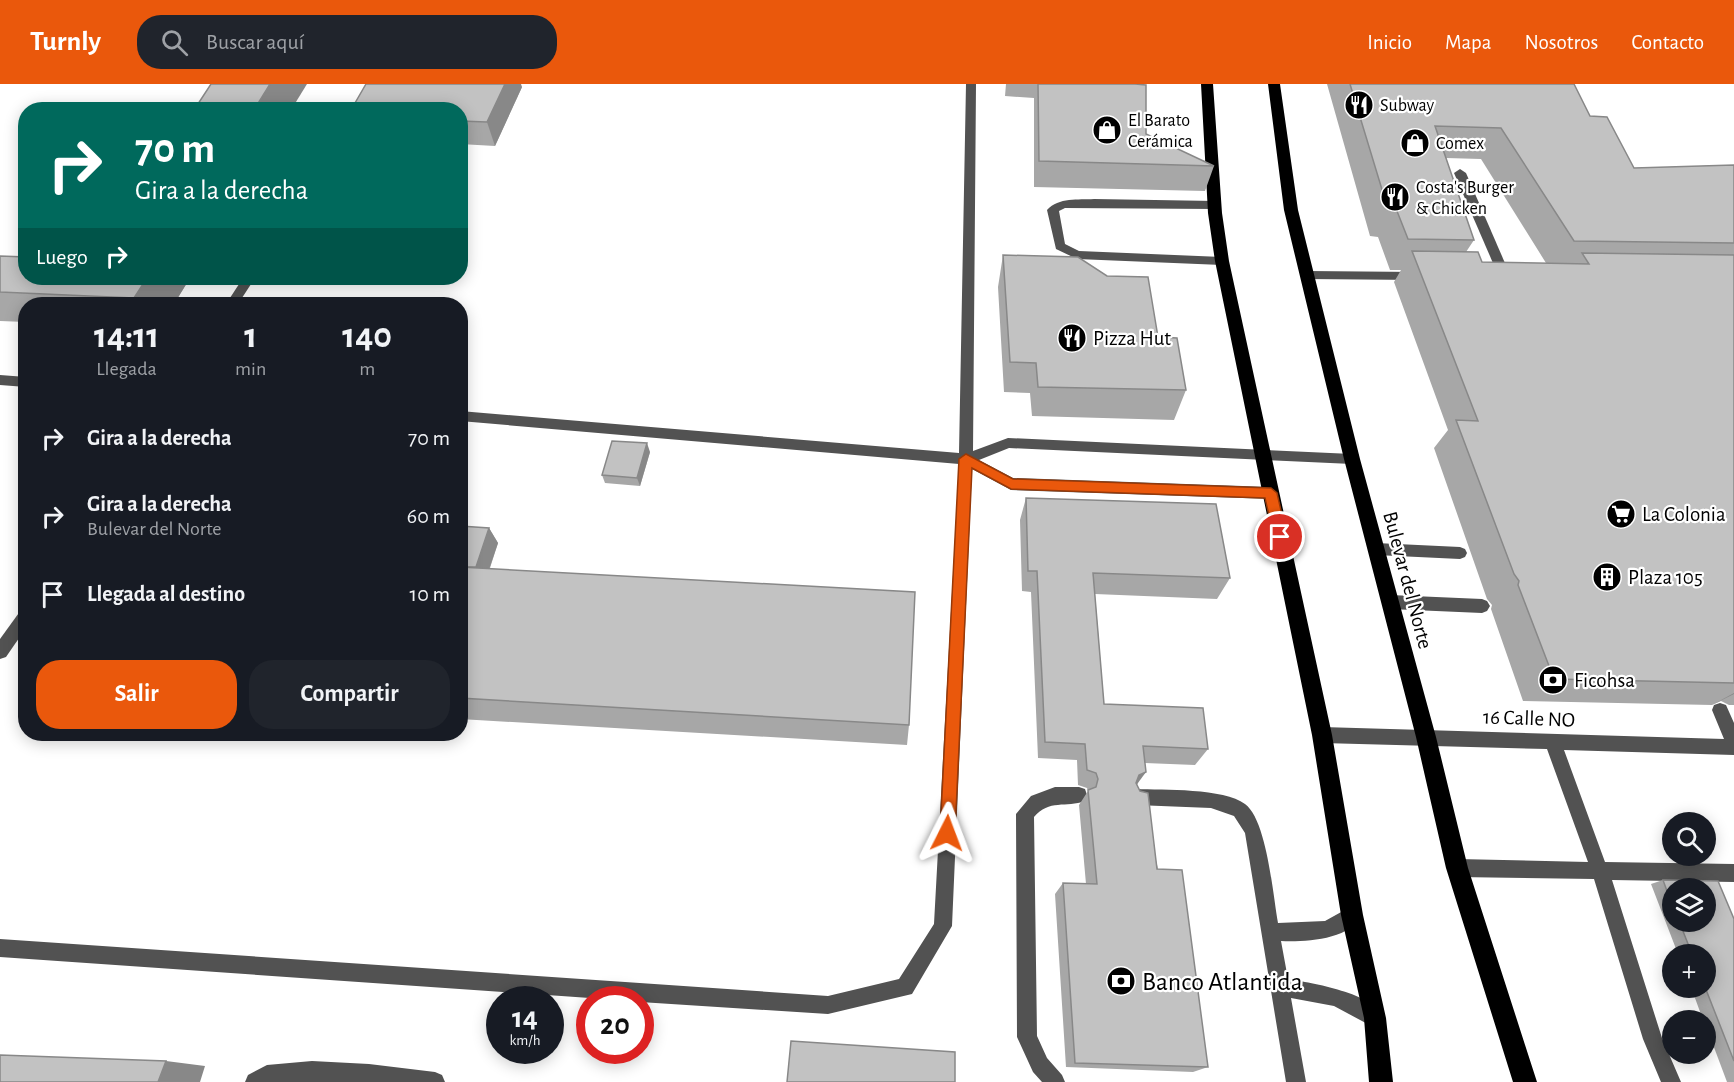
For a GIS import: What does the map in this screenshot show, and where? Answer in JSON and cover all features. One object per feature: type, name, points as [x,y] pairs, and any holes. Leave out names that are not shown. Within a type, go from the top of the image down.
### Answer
[{"type":"highway","points":[[1207,84],[1215,205],[1222,261],[1322,735],[1352,915],[1375,1018],[1381,1082]]},
{"type":"highway","name":"Bulevar del Norte","points":[[1274,84],[1291,210],[1352,459],[1426,737],[1456,868],[1525,1082]]},
{"type":"street","points":[[0,948],[828,1005],[904,987],[943,926],[966,459],[971,84]]},
{"type":"street","points":[[1460,173],[1505,277]]},
{"type":"street","points":[[1215,205],[1094,203],[1063,204],[1053,210],[1060,246],[1077,255],[1222,261]]},
{"type":"street","points":[[1306,275],[1435,276]]},
{"type":"street","points":[[0,381],[18,382]]},
{"type":"street","points":[[468,417],[966,459],[1011,484],[1271,493]]},
{"type":"street","points":[[966,459],[1008,443],[1352,459]]},
{"type":"street","points":[[1376,549],[1460,553]]},
{"type":"street","points":[[1390,602],[1482,606]]},
{"type":"street","points":[[0,652],[18,626]]},
{"type":"street","points":[[1720,710],[1734,742]]},
{"type":"street","name":"16 Calle NO","points":[[1322,735],[1734,747]]},
{"type":"street","points":[[1552,741],[1600,871],[1653,1040],[1671,1082]]},
{"type":"street","points":[[1055,1082],[1040,1065],[1027,1037],[1025,814],[1033,802],[1046,796],[1078,795]]},
{"type":"street","points":[[1136,797],[1211,800],[1240,810],[1253,830],[1296,1082]]},
{"type":"street","points":[[1456,868],[1734,873]]},
{"type":"street","points":[[1272,932],[1300,933],[1327,930],[1352,915]]},
{"type":"street","points":[[1281,987],[1337,997],[1375,1018]]},
{"type":"street","points":[[255,1082],[258,1078],[276,1072],[364,1072],[435,1082]]},
{"type":"building","points":[[211,84],[270,84],[259,102],[199,102]]},
{"type":"building","points":[[366,84],[505,84],[487,122],[468,121],[468,102],[356,102]]},
{"type":"building","points":[[1038,84],[1146,85],[1146,134],[1214,166],[1039,161]]},
{"type":"building","points":[[1350,84],[1574,84],[1590,116],[1607,117],[1634,168],[1734,165],[1734,243],[1574,241],[1501,128],[1435,126],[1474,240],[1408,239],[1395,206],[1387,206]]},
{"type":"building","points":[[1412,251],[1478,252],[1482,262],[1589,264],[1582,253],[1734,255],[1734,683],[1554,679],[1518,585],[1519,581],[1514,574],[1456,420],[1478,421]]},
{"type":"building","name":"Pizza Hut","points":[[1003,255],[1078,257],[1107,276],[1148,277],[1158,337],[1177,338],[1186,390],[1038,387],[1036,363],[1010,362]]},
{"type":"building","points":[[0,256],[18,257],[18,285],[142,285],[135,297],[0,292]]},
{"type":"building","points":[[612,441],[647,443],[637,478],[602,475]]},
{"type":"building","points":[[1026,498],[1216,504],[1230,578],[1093,573],[1104,704],[1203,708],[1208,749],[1143,746],[1146,772],[1139,775],[1136,783],[1140,791],[1148,793],[1157,869],[1182,870],[1208,1067],[1075,1063],[1063,883],[1097,884],[1088,790],[1096,787],[1098,779],[1096,773],[1087,770],[1085,744],[1045,742],[1037,571],[1028,571]]},
{"type":"building","points":[[468,527],[489,528],[476,567],[468,567]]},
{"type":"building","points":[[468,567],[915,592],[909,725],[468,698]]},
{"type":"building","points":[[1716,881],[1718,881],[1734,919],[1734,1061],[1716,1010],[1709,998],[1716,998],[1716,944],[1688,944],[1683,932],[1716,932]]},
{"type":"building","points":[[791,1041],[955,1052],[955,1082],[787,1082]]},
{"type":"building","points":[[0,1055],[166,1061],[158,1082],[0,1082]]},
{"type":"place","name":"Subway","points":[[1359,105]]},
{"type":"place","name":"El Barato Cerámica","points":[[1107,130]]},
{"type":"place","name":"Comex","points":[[1415,143]]},
{"type":"place","name":"Costa's Burger & Chicken","points":[[1395,197]]},
{"type":"place","name":"Pizza Hut","points":[[1072,338]]},
{"type":"place","name":"La Colonia","points":[[1621,514]]},
{"type":"place","name":"Plaza 105","points":[[1607,577]]},
{"type":"place","name":"Ficohsa","points":[[1553,680]]},
{"type":"place","name":"Banco Atlantida","points":[[1121,981]]},
{"type":"route","points":[[947,833],[966,459],[1011,484],[1271,493],[1280,537]]}]
